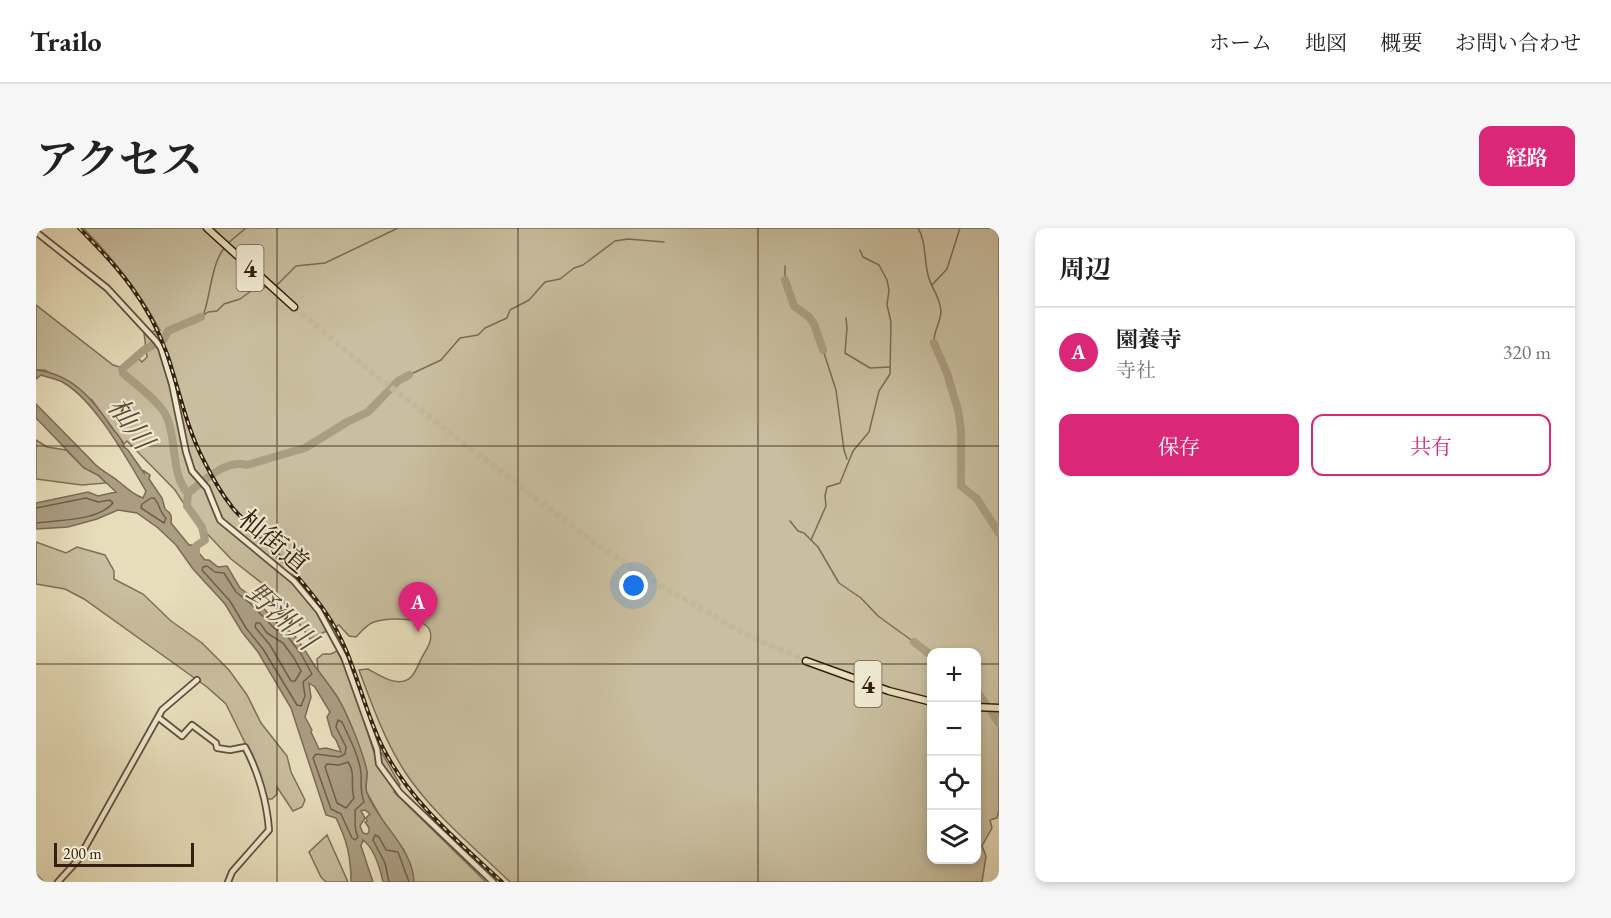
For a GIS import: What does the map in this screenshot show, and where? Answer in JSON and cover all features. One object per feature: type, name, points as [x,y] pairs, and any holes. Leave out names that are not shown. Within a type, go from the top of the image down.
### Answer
[{"type":"main road","name":"4","points":[[207,228],[294,307]]},
{"type":"main road","name":"4","points":[[806,661],[889,691],[927,701]]},
{"type":"main road","points":[[981,707],[999,708]]},
{"type":"street","name":"杣街道","points":[[36,232],[107,288],[161,348],[172,384],[192,471],[207,488],[220,520],[294,581],[310,599],[344,657],[360,699],[379,764],[400,793],[493,882]]},
{"type":"street","points":[[58,882],[83,854],[162,710],[197,680]]},
{"type":"street","points":[[159,718],[182,736],[192,725],[216,743],[217,748],[230,750],[245,747],[249,754],[257,776],[269,830],[232,872],[228,882]]},
{"type":"shaded area","points":[[83,228],[999,228],[999,811],[997,818],[990,820],[992,828],[982,846],[986,856],[982,882],[510,882],[441,816],[405,772],[385,735],[359,670],[368,669],[383,677],[401,682],[411,677],[431,638],[427,626],[405,619],[380,621],[371,623],[356,637],[349,636],[339,625],[310,639],[281,598],[231,559],[196,522],[175,490],[127,441],[124,444],[92,400],[45,370],[36,370],[36,305],[113,365],[126,369],[137,357],[142,362],[147,357],[144,333],[160,330],[135,289]]},
{"type":"shaded area","points":[[36,440],[47,447],[66,450],[84,468],[98,475],[106,483],[82,485],[36,479]]},
{"type":"shaded area","points":[[36,542],[66,553],[77,547],[105,555],[114,571],[114,579],[143,594],[171,621],[202,643],[229,670],[247,695],[261,723],[287,756],[291,772],[305,800],[302,807],[293,811],[277,787],[277,794],[272,799],[267,799],[250,753],[226,704],[207,687],[84,599],[65,589],[36,584]]},
{"type":"shaded area","points":[[337,651],[346,667],[374,752],[382,753],[400,785],[394,792],[486,882],[414,882],[404,850],[384,823],[366,791],[367,772],[338,699],[318,671],[317,659],[323,654]]},
{"type":"shaded area","points":[[327,835],[348,882],[326,882],[321,877],[309,852]]},
{"type":"water","points":[[36,370],[49,372],[71,382],[80,389],[120,437],[124,447],[144,473],[144,471],[150,475],[149,479],[162,498],[165,509],[171,515],[171,523],[189,545],[192,545],[205,560],[209,560],[218,567],[227,566],[240,588],[255,599],[278,624],[289,630],[297,639],[335,693],[346,714],[365,763],[367,793],[408,858],[414,882],[383,882],[374,854],[363,840],[361,846],[373,882],[351,882],[346,842],[336,818],[326,815],[291,708],[258,652],[242,632],[225,604],[193,569],[176,545],[158,528],[137,513],[118,510],[68,527],[36,529],[36,503],[88,492],[98,496],[116,492],[98,475],[84,468],[36,418],[36,404],[97,466],[133,493],[143,498],[146,491],[110,432],[88,403],[61,382],[41,375],[36,379]],"holes":[[[309,683],[315,687],[330,712],[327,717],[332,735],[341,752],[326,748],[319,749],[311,732],[305,717],[311,697]],[[365,810],[370,814],[365,822],[369,828],[367,834],[363,833],[360,826],[365,818],[361,811]]]},
{"type":"waterway","points":[[228,243],[246,228]]},
{"type":"waterway","points":[[276,286],[296,266],[325,263],[398,228]]},
{"type":"waterway","points":[[918,228],[924,244],[928,275],[941,311],[934,343]]},
{"type":"waterway","points":[[932,285],[947,269],[960,228]]},
{"type":"waterway","points":[[409,375],[441,360],[460,338],[478,335],[485,328],[507,318],[510,310],[529,300],[545,282],[560,279],[615,241],[628,239],[664,242]]},
{"type":"waterway","points":[[204,313],[214,270],[225,247]]},
{"type":"waterway","points":[[811,540],[826,506],[827,487],[840,483],[853,451],[869,432],[879,391],[890,374],[891,322],[887,305],[889,290],[887,280],[879,265],[863,257],[860,250]]},
{"type":"waterway","points":[[785,266],[785,280]]},
{"type":"waterway","points":[[785,280],[794,306],[809,317],[814,324],[823,350]]},
{"type":"waterway","points":[[201,317],[208,312],[217,311],[224,304],[240,299],[254,289],[268,287]]},
{"type":"waterway","name":"杣川","points":[[196,558],[196,546],[205,540],[202,527],[187,506],[188,493],[182,486],[176,466],[168,421],[160,407],[123,373],[122,369],[144,350],[164,339],[168,331],[201,317]]},
{"type":"waterway","points":[[846,318],[845,353],[870,368],[890,367]]},
{"type":"waterway","points":[[934,343],[947,373],[958,410],[961,430],[961,486],[977,499],[999,533]]},
{"type":"waterway","points":[[823,350],[836,390],[847,459]]},
{"type":"waterway","points":[[188,493],[223,468],[231,465],[247,465],[305,448],[368,412],[398,381],[409,375]]},
{"type":"waterway","points":[[790,521],[798,531],[804,533],[818,547],[839,583],[861,598],[878,616],[914,642]]},
{"type":"waterway","points":[[914,642],[927,652]]},
{"type":"waterway","points":[[981,697],[999,723]]},
{"type":"waterway","points":[[36,878],[40,882]]},
{"type":"tunnel","points":[[294,307],[376,376],[596,544],[667,589],[747,635],[806,661]]},
{"type":"railway","points":[[79,228],[119,271],[151,317],[167,354],[192,435],[220,491],[292,570],[336,628],[375,730],[393,766],[420,802],[502,882]]},
{"type":"place","name":"園養寺","points":[[418,632]]},
{"type":"water label","name":"野洲川","points":[[282,616]]}]
